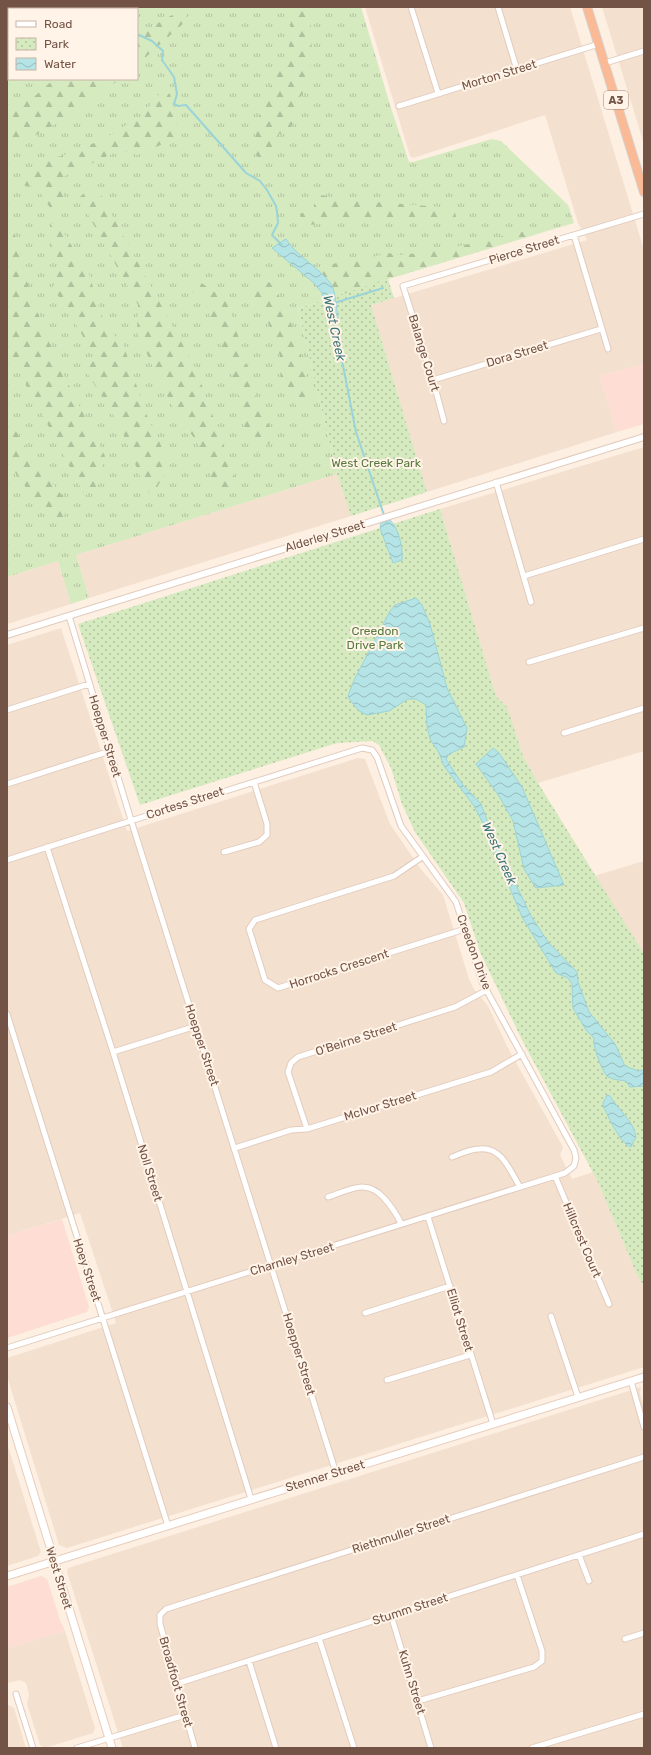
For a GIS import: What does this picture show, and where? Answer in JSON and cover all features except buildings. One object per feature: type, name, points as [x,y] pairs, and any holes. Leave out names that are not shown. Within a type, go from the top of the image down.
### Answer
[{"type":"highway","name":"A3","points":[[587,7],[644,192]]},
{"type":"main road","name":"Stenner Street","points":[[7,1576],[644,1377]]},
{"type":"main road","name":"West Street","points":[[7,1408],[112,1748]]},
{"type":"street","points":[[411,7],[438,93]]},
{"type":"street","points":[[498,7],[517,70]]},
{"type":"street","name":"Morton Street","points":[[399,106],[599,44]]},
{"type":"street","points":[[605,63],[644,51]]},
{"type":"street","name":"Pierce Street","points":[[403,286],[644,214]]},
{"type":"street","points":[[574,235],[608,349]]},
{"type":"street","name":"Balange Court","points":[[403,286],[433,380],[444,421]]},
{"type":"street","name":"Dora Street","points":[[433,380],[601,329]]},
{"type":"street","name":"Alderley Street","points":[[7,635],[644,437]]},
{"type":"street","points":[[496,482],[531,602]]},
{"type":"street","points":[[524,576],[644,539]]},
{"type":"street","name":"Hoepper Street","points":[[69,616],[131,820],[336,1473]]},
{"type":"street","points":[[529,662],[644,628]]},
{"type":"street","points":[[7,710],[89,684]]},
{"type":"street","points":[[564,733],[644,708]]},
{"type":"street","name":"Cortess Street","points":[[7,860],[362,748]]},
{"type":"street","name":"Creedon Drive","points":[[362,748],[372,750],[377,757],[401,826],[456,902],[482,982],[574,1150],[576,1158],[574,1166]]},
{"type":"street","points":[[7,784],[110,751]]},
{"type":"street","points":[[224,852],[259,842],[267,835],[266,824],[254,782]]},
{"type":"street","name":"Noll Street","points":[[47,847],[113,1052],[251,1499]]},
{"type":"street","name":"Horrocks Crescent","points":[[422,857],[394,876],[256,920],[249,929],[265,980],[278,988],[464,929]]},
{"type":"street","name":"O'Beirne Street","points":[[307,1129],[288,1072],[291,1063],[298,1057],[456,1007],[487,990]]},
{"type":"street","name":"Hoey Street","points":[[7,1014],[168,1526]]},
{"type":"street","points":[[113,1052],[196,1026]]},
{"type":"street","name":"McIvor Street","points":[[235,1148],[291,1130],[307,1129],[491,1072],[522,1054]]},
{"type":"street","points":[[452,1157],[479,1149],[493,1150],[502,1158],[520,1187]]},
{"type":"street","name":"Charnley Street","points":[[7,1348],[555,1176],[569,1171],[574,1166]]},
{"type":"street","name":"Hillcrest Court","points":[[555,1176],[609,1304]]},
{"type":"street","points":[[328,1197],[361,1187],[370,1187],[377,1191],[392,1207],[401,1224]]},
{"type":"street","name":"Elliot Street","points":[[428,1216],[492,1424]]},
{"type":"street","points":[[365,1313],[450,1286]]},
{"type":"street","points":[[551,1316],[578,1397]]},
{"type":"street","points":[[387,1380],[470,1355]]},
{"type":"street","points":[[631,1381],[644,1427]]},
{"type":"street","name":"Riethmuller Street","points":[[160,1616],[166,1609],[644,1457]]},
{"type":"street","name":"Stumm Street","points":[[176,1684],[644,1534]]},
{"type":"street","points":[[579,1555],[589,1581]]},
{"type":"street","points":[[418,1701],[534,1667],[542,1661],[542,1651],[517,1575]]},
{"type":"street","name":"Kuhn Street","points":[[391,1615],[432,1748]]},
{"type":"street","name":"Broadfoot Street","points":[[160,1616],[160,1624],[195,1748]]},
{"type":"street","points":[[624,1639],[644,1633]]},
{"type":"street","points":[[318,1638],[354,1748]]},
{"type":"street","points":[[249,1661],[276,1748]]},
{"type":"street","points":[[16,1694],[33,1748]]},
{"type":"street","points":[[532,1748],[644,1714]]},
{"type":"street","points":[[77,1748],[185,1715]]},
{"type":"shaded area","points":[[365,7],[570,7],[644,250],[644,364],[600,376],[617,432],[427,492],[371,305],[587,240],[578,223],[545,115],[413,158],[410,156]]},
{"type":"shaded area","points":[[602,7],[644,7],[644,144]]},
{"type":"shaded area","points":[[644,364],[644,424],[617,432],[600,376]]},
{"type":"shaded area","points":[[644,447],[644,751],[538,783],[523,756],[507,707],[496,696],[440,509]]},
{"type":"shaded area","points":[[337,474],[351,516],[89,598],[76,555]]},
{"type":"shaded area","points":[[58,561],[71,604],[7,624],[7,577]]},
{"type":"shaded area","points":[[61,628],[127,831],[358,758],[365,759],[390,824],[420,868],[443,895],[469,979],[474,989],[488,1006],[508,1048],[563,1147],[560,1155],[572,1179],[593,1172],[597,1180],[637,1275],[644,1286],[644,1367],[67,1548],[59,1545],[7,1376],[7,1358],[116,1323],[80,1213],[7,1236],[7,645]]},
{"type":"shaded area","points":[[644,861],[644,954],[594,876]]},
{"type":"shaded area","points":[[62,1219],[89,1307],[87,1312],[7,1338],[7,1236]]},
{"type":"shaded area","points":[[641,1387],[640,1393],[644,1406],[644,1748],[123,1748],[67,1572],[68,1568]]},
{"type":"shaded area","points":[[7,1443],[41,1552],[38,1556],[7,1566]]},
{"type":"shaded area","points":[[41,1576],[47,1579],[65,1631],[7,1648],[7,1587]]},
{"type":"shaded area","points":[[65,1631],[95,1728],[93,1733],[45,1748],[40,1745],[27,1704],[29,1694],[26,1683],[20,1680],[7,1683],[7,1648]]},
{"type":"shaded area","points":[[7,1704],[14,1708],[26,1748],[7,1748]]},
{"type":"green space","points":[[188,7],[185,22],[138,64],[138,40],[153,26]]},
{"type":"green space","points":[[292,7],[310,7],[312,56],[306,89],[297,101],[291,129],[279,134],[264,160],[252,153],[261,111],[269,89],[283,64],[289,46]]},
{"type":"green space","points":[[361,7],[390,105],[409,162],[492,139],[501,141],[568,205],[574,223],[388,279],[298,309],[337,474],[76,555],[89,598],[71,604],[58,561],[7,577],[7,15],[8,80],[138,80],[138,8],[32,8]]},
{"type":"green space","points":[[53,80],[119,80],[74,113],[7,152],[7,108],[36,95]]},
{"type":"green space","points":[[162,91],[170,94],[176,118],[176,138],[138,155],[120,150],[63,177],[64,191],[61,206],[51,209],[36,187],[19,185],[7,193],[7,181],[13,181],[47,159],[62,156],[104,139],[141,116]]},
{"type":"green space","points":[[88,189],[100,193],[196,369],[239,489],[217,493],[200,447],[171,404],[137,333],[138,305],[79,198]]},
{"type":"green space","points":[[317,194],[339,199],[454,208],[457,221],[338,221],[302,226],[300,214],[314,207]]},
{"type":"green space","points":[[9,212],[31,296],[56,360],[105,456],[99,484],[85,496],[7,347],[7,213]]},
{"type":"green space","points":[[56,220],[89,274],[104,323],[124,346],[144,409],[170,465],[156,489],[155,499],[145,489],[120,426],[86,371],[93,354],[72,317],[53,288],[60,263],[50,243],[48,229]]},
{"type":"green space","points":[[526,231],[534,235],[388,279],[335,298],[315,268],[350,260],[361,260],[388,253],[401,255],[442,250]]},
{"type":"green space","points":[[194,278],[228,301],[257,401],[275,437],[259,453],[247,438],[235,382],[205,303],[188,288]]},
{"type":"green space","points":[[263,279],[272,284],[287,311],[305,368],[310,395],[307,412],[299,409],[287,394],[281,378],[280,356],[269,324],[249,293],[252,285]]},
{"type":"green space","name":"West Creek Park","points":[[388,279],[394,298],[371,305],[427,492],[351,516],[337,474],[298,309]]},
{"type":"green space","points":[[7,416],[24,445],[66,501],[63,527],[44,513],[7,461]]},
{"type":"green space","name":"Creedon Drive Park","points":[[440,509],[496,696],[507,707],[523,756],[538,783],[644,954],[644,1286],[637,1275],[597,1180],[522,1040],[480,952],[464,903],[415,832],[402,804],[391,768],[379,745],[373,741],[337,743],[140,805],[78,624]]},
{"type":"water","points":[[286,239],[296,251],[326,278],[333,287],[338,317],[336,321],[331,322],[327,319],[322,293],[314,283],[272,248]]},
{"type":"water","points":[[390,520],[398,533],[402,550],[402,560],[393,563],[380,528],[381,523]]},
{"type":"water","points":[[416,598],[422,605],[430,624],[447,688],[467,728],[464,747],[449,754],[446,759],[463,785],[481,804],[494,839],[531,916],[548,942],[577,972],[578,982],[589,1012],[615,1044],[625,1066],[638,1071],[644,1070],[644,1086],[630,1087],[626,1081],[616,1080],[607,1076],[605,1073],[596,1052],[594,1038],[586,1030],[573,1008],[572,984],[568,978],[556,973],[522,917],[483,823],[474,806],[444,766],[439,753],[430,739],[427,726],[426,705],[416,699],[408,699],[389,711],[367,715],[359,711],[348,696],[354,680],[390,611],[395,605]]},
{"type":"water","points":[[493,748],[499,753],[522,787],[564,885],[536,888],[524,869],[513,821],[499,796],[476,764]]},
{"type":"water","points":[[607,1095],[610,1096],[635,1131],[636,1137],[631,1147],[627,1145],[619,1136],[603,1106]]},
{"type":"waterway","name":"West Creek","points":[[138,34],[152,41],[163,51],[162,60],[174,77],[177,94],[174,104],[178,106],[186,105],[246,173],[260,181],[267,190],[276,206],[277,212],[278,223],[272,235],[282,245]]},
{"type":"waterway","points":[[334,303],[383,288]]},
{"type":"waterway","name":"West Creek","points":[[334,320],[356,432],[387,524]]}]
